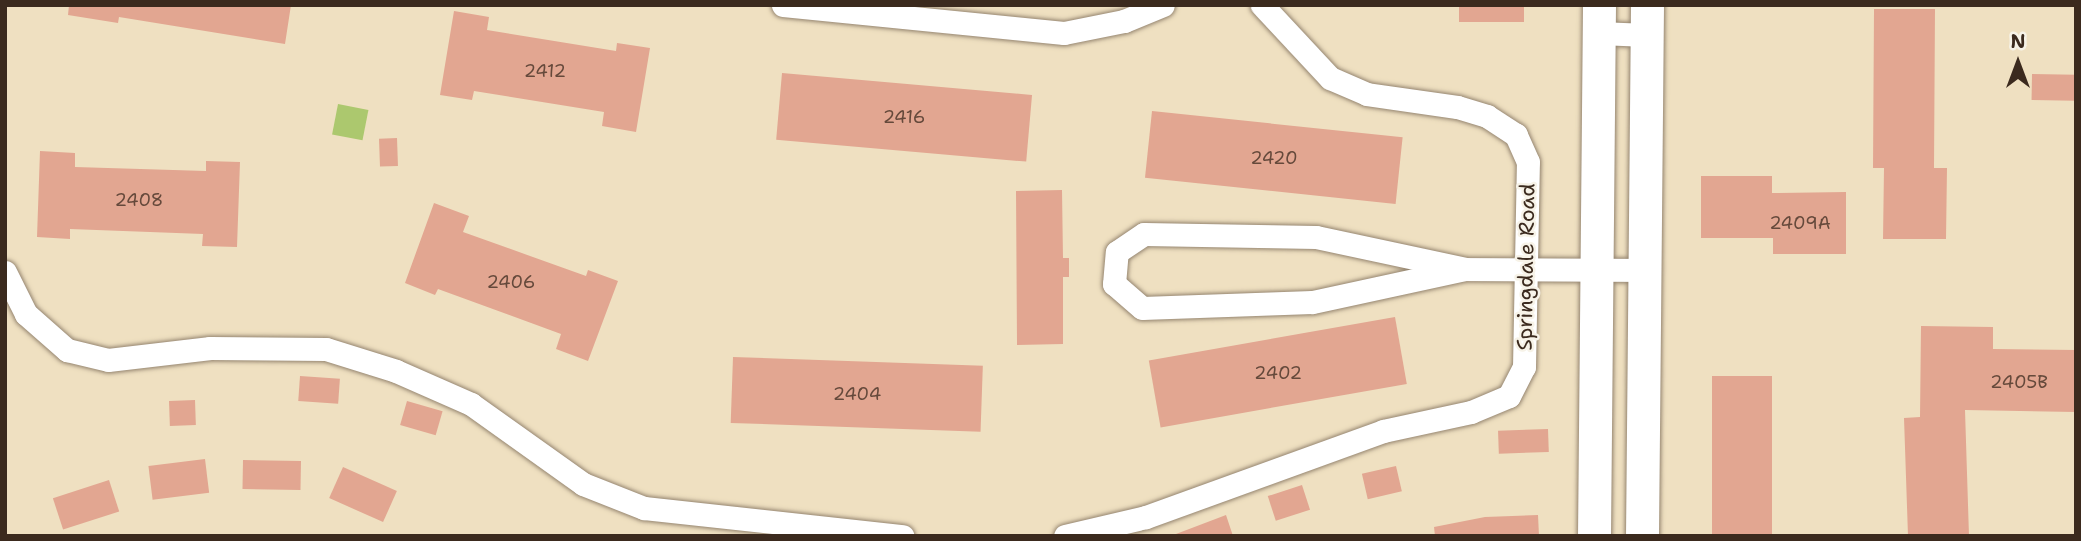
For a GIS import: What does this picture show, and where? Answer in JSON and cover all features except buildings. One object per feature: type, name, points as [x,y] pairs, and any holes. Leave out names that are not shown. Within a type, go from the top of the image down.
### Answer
[{"type":"street","points":[[783,5],[1064,33],[1124,21],[1163,5]]},
{"type":"street","name":"Springdale Road","points":[[1065,536],[1146,517],[1383,431],[1471,412],[1508,396],[1524,367],[1528,270],[1528,162],[1516,135],[1487,116],[1457,107],[1367,94],[1330,78],[1262,5]]},
{"type":"street","points":[[1594,536],[1599,19],[1647,20],[1642,536]]},
{"type":"street","points":[[1465,269],[1311,302],[1142,307],[1114,284],[1117,253],[1144,233],[1316,236],[1465,269],[1644,270]]},
{"type":"street","points":[[5,272],[26,314],[67,350],[108,360],[210,348],[326,349],[396,371],[471,404],[583,484],[643,508],[902,536]]},
{"type":"green space","points":[[338,104],[368,110],[363,140],[332,134]]}]
